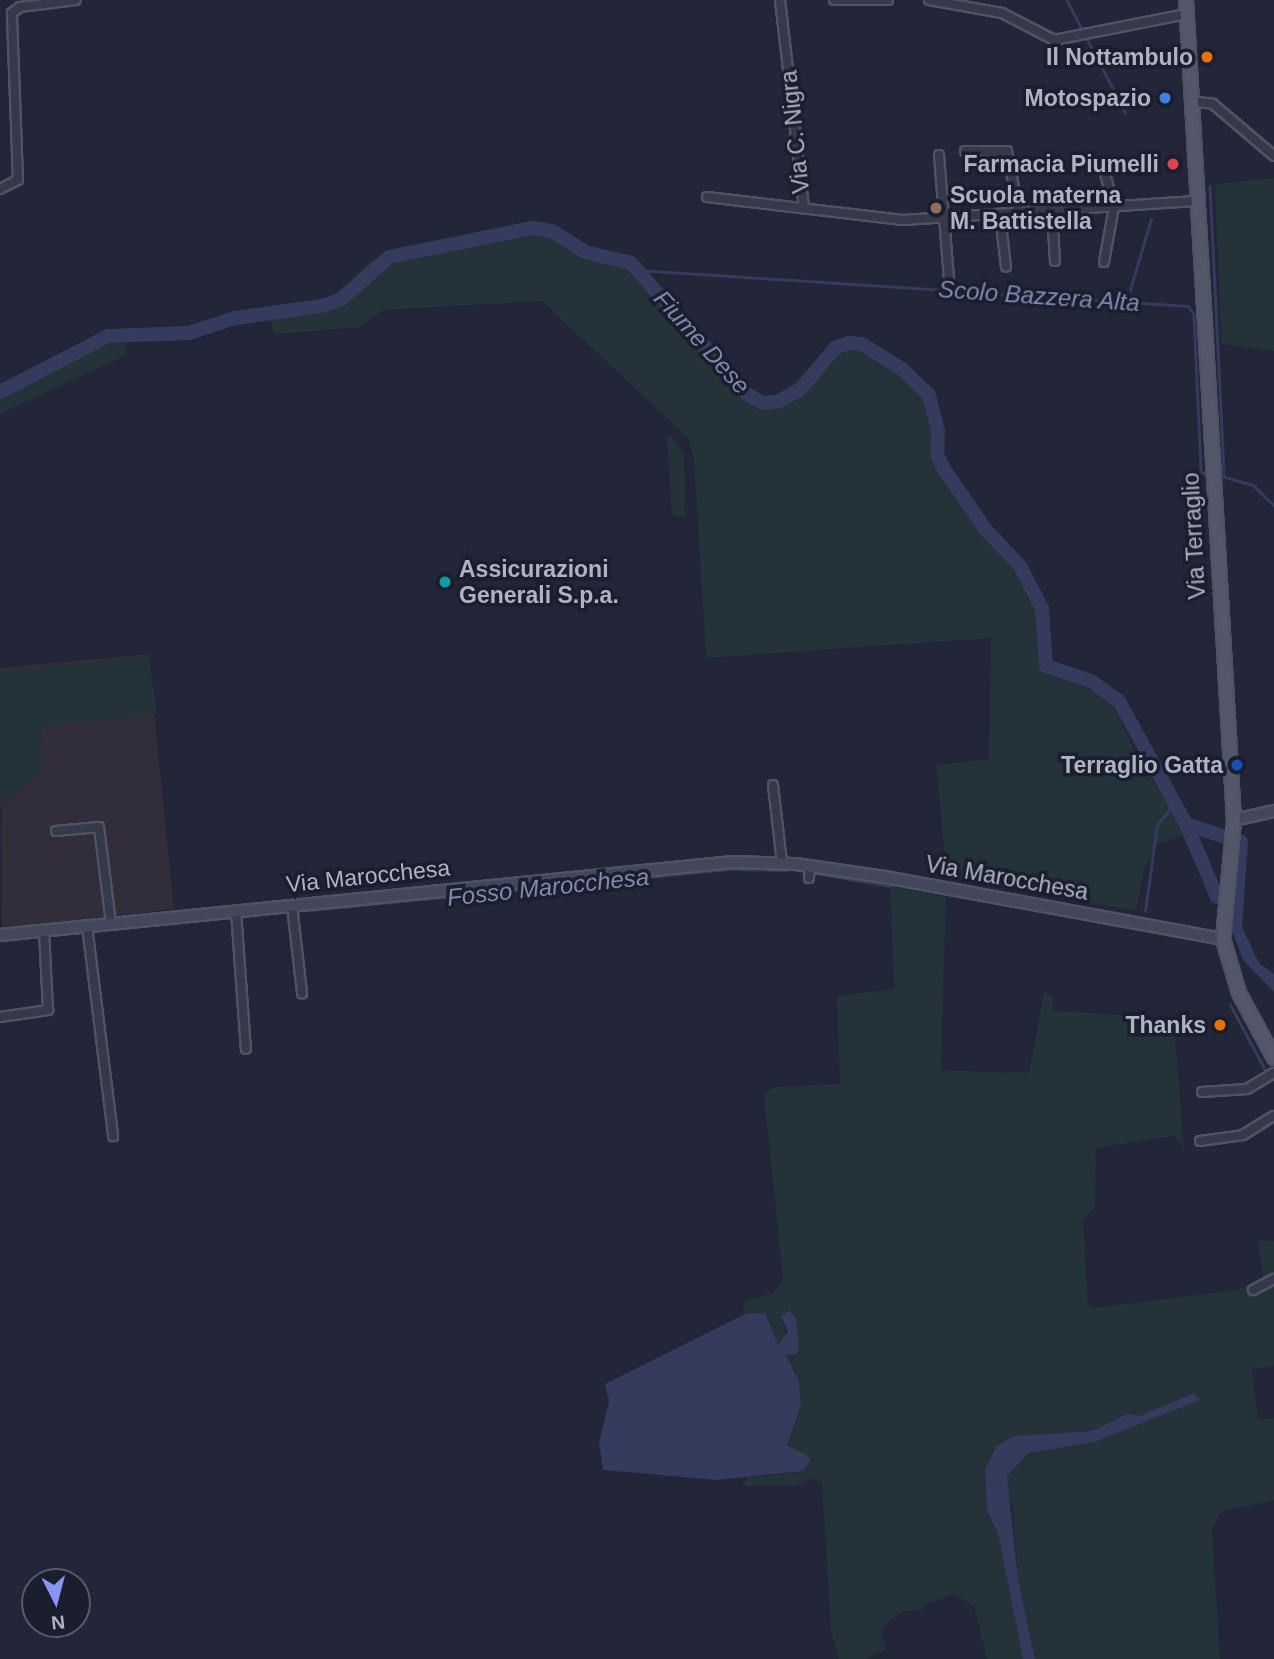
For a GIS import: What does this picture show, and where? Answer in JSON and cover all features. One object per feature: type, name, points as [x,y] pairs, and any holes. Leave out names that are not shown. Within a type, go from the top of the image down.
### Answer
[{"type":"main road","name":"Via Terraglio","points":[[1186,0],[1195,201],[1234,820],[1223,939],[1239,993],[1274,1058]]},
{"type":"street","points":[[0,189],[18,180],[12,13],[20,7],[76,0]]},
{"type":"street","name":"Via C. Nigra","points":[[707,197],[804,209],[780,0]]},
{"type":"street","points":[[834,0],[888,0]]},
{"type":"street","points":[[929,0],[967,3],[1002,13],[1054,40],[1186,14]]},
{"type":"street","points":[[1190,102],[1213,104],[1274,156]]},
{"type":"street","points":[[965,151],[1007,151],[1019,214]]},
{"type":"street","points":[[939,155],[949,281]]},
{"type":"street","points":[[1102,162],[1114,207],[1104,262]]},
{"type":"street","points":[[804,209],[903,220],[1195,201]]},
{"type":"street","points":[[1052,211],[1055,261]]},
{"type":"street","points":[[1000,215],[1006,267]]},
{"type":"street","points":[[773,785],[782,863]]},
{"type":"street","points":[[1234,820],[1274,811]]},
{"type":"street","points":[[56,831],[99,827],[111,924]]},
{"type":"street","name":"Via Marocchesa","points":[[0,935],[44,934],[87,926],[694,864],[782,863],[1223,939]]},
{"type":"street","points":[[809,878],[810,866]]},
{"type":"street","points":[[292,906],[302,993]]},
{"type":"street","points":[[236,911],[246,1049]]},
{"type":"street","points":[[87,926],[113,1136]]},
{"type":"street","points":[[0,1017],[48,1010],[44,934]]},
{"type":"street","points":[[1202,1092],[1247,1089],[1270,1075]]},
{"type":"street","points":[[1200,1141],[1243,1135],[1274,1116]]},
{"type":"street","points":[[1253,1290],[1274,1279]]},
{"type":"shaded area","points":[[1274,178],[1274,351],[1221,344],[1215,184]]},
{"type":"shaded area","points":[[542,221],[592,250],[636,262],[759,398],[781,395],[828,350],[846,339],[880,349],[930,388],[939,414],[944,457],[1005,547],[1036,608],[1042,626],[1040,667],[1048,675],[1087,685],[1111,701],[1139,760],[1184,828],[1213,899],[1184,835],[1157,844],[1145,867],[1136,911],[947,877],[936,765],[989,759],[991,638],[706,658],[694,460],[688,438],[542,301],[383,310],[361,327],[276,334],[270,320],[220,328],[265,308],[312,303],[336,293],[368,263],[395,248],[530,223],[533,228]]},
{"type":"shaded area","points":[[210,332],[186,340],[125,342],[126,355],[0,414],[0,396],[78,356],[123,339],[180,340]]},
{"type":"shaded area","points":[[667,435],[674,438],[684,454],[685,518],[672,515]]},
{"type":"shaded area","points":[[148,654],[174,909],[2,928],[0,668]]},
{"type":"shaded area","points":[[149,657],[157,714],[42,726],[40,773],[0,806],[0,672]]},
{"type":"shaded area","points":[[890,886],[946,897],[941,1070],[1029,1073],[1044,993],[1053,995],[1053,1011],[1141,1016],[1174,1024],[1184,1149],[1174,1136],[1096,1148],[1095,1206],[1083,1221],[1088,1304],[1093,1308],[1236,1290],[1263,1279],[1258,1240],[1274,1241],[1274,1366],[1252,1369],[1258,1420],[1274,1418],[1274,1500],[1221,1512],[1212,1529],[1220,1659],[1035,1659],[1018,1579],[1013,1506],[1006,1488],[1006,1476],[1028,1453],[1094,1442],[1195,1393],[1140,1417],[1127,1414],[1092,1431],[1013,1436],[990,1457],[985,1475],[987,1511],[998,1534],[1023,1659],[987,1659],[974,1606],[954,1594],[926,1604],[923,1610],[904,1611],[889,1621],[881,1631],[886,1649],[881,1652],[865,1659],[839,1659],[831,1631],[822,1484],[813,1478],[796,1486],[742,1486],[748,1477],[797,1473],[810,1461],[787,1445],[801,1405],[799,1382],[786,1354],[792,1353],[790,1310],[781,1316],[786,1337],[777,1345],[743,1312],[745,1300],[774,1293],[783,1279],[764,1095],[773,1087],[840,1084],[837,996],[894,989]]},
{"type":"water","points":[[1233,908],[1259,963],[1274,974],[1274,992],[1243,960],[1231,927]]},
{"type":"water","points":[[790,1310],[796,1319],[799,1348],[797,1354],[786,1355],[799,1382],[801,1405],[787,1445],[808,1456],[810,1461],[803,1471],[717,1480],[603,1470],[599,1442],[609,1402],[605,1384],[745,1314],[765,1313],[778,1345],[788,1332],[781,1316]]},
{"type":"water","points":[[1194,1393],[1200,1400],[1094,1442],[1028,1453],[1007,1476],[1018,1579],[1035,1659],[1023,1659],[998,1534],[987,1511],[985,1470],[996,1447],[1013,1436],[1092,1431],[1127,1414],[1140,1416]]},
{"type":"waterway","points":[[1067,0],[1125,112]]},
{"type":"waterway","points":[[1210,186],[1224,475]]},
{"type":"waterway","points":[[1127,300],[1151,219]]},
{"type":"waterway","name":"Fiume Dese","points":[[0,392],[108,336],[189,333],[235,318],[322,306],[342,299],[389,257],[532,228],[552,231],[585,252],[631,263],[747,394],[762,403],[777,402],[800,390],[835,348],[848,343],[862,344],[902,369],[929,395],[938,431],[937,455],[944,469],[986,530],[1020,566],[1042,608],[1046,666],[1091,681],[1119,701],[1186,824],[1217,897]]},
{"type":"waterway","name":"Scolo Bazzera Alta","points":[[638,270],[1188,306],[1194,314],[1201,471],[1208,476]]},
{"type":"waterway","name":"Scolo Bazzera Alta","points":[[1218,475],[1253,485],[1274,505]]},
{"type":"waterway","points":[[1145,911],[1157,825],[1173,805]]},
{"type":"waterway","name":"Fiume Dese","points":[[1186,824],[1241,842],[1235,928]]},
{"type":"waterway","name":"Fosso Marocchesa","points":[[311,910],[731,869],[786,870]]},
{"type":"waterway","name":"Fosso Marocchesa","points":[[815,873],[890,886]]},
{"type":"waterway","points":[[1230,1004],[1267,1073]]},
{"type":"place","name":"Il Nottambulo","points":[[1207,57]]},
{"type":"place","name":"Motospazio","points":[[1165,98]]},
{"type":"place","name":"Farmacia Piumelli","points":[[1173,164]]},
{"type":"place","name":"Scuola materna M. Battistella","points":[[936,208]]},
{"type":"place","name":"Assicurazioni Generali S.p.a.","points":[[445,582]]},
{"type":"place","name":"Terraglio Gatta","points":[[1237,765]]},
{"type":"place","name":"Thanks","points":[[1220,1025]]}]
